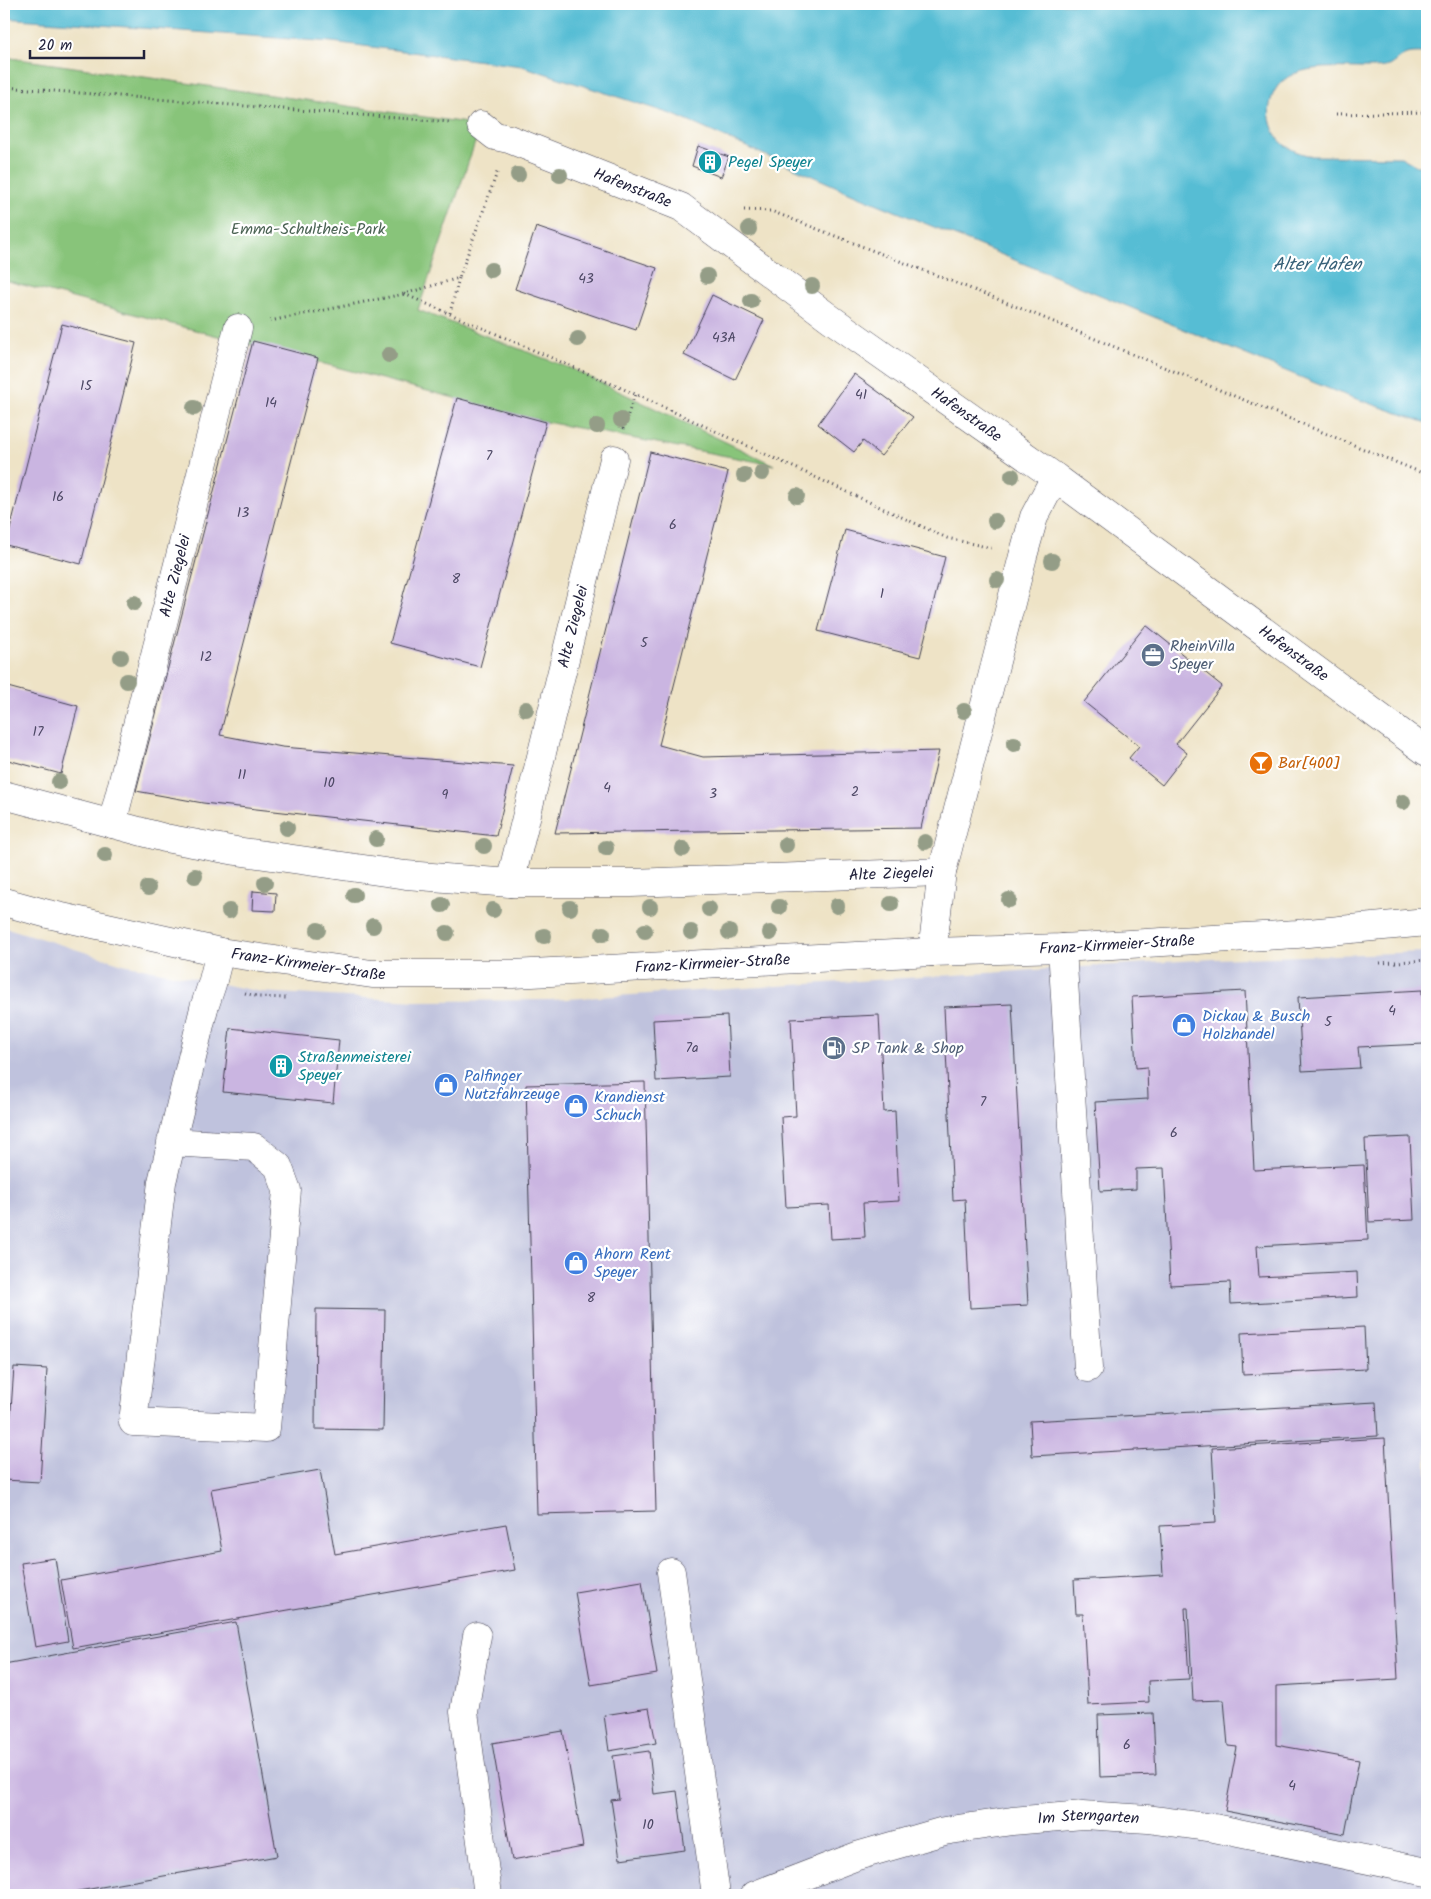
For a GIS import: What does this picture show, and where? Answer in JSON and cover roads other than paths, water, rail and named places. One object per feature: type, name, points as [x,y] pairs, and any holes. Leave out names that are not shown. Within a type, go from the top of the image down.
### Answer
[{"type":"street","name":"Hafenstraße","points":[[480,125],[495,136],[509,139],[681,207],[831,319],[1055,477],[1427,752]]},
{"type":"street","name":"Alte Ziegelei","points":[[112,824],[238,328]]},
{"type":"street","name":"Alte Ziegelei","points":[[510,883],[614,459]]},
{"type":"street","name":"Alte Ziegelei","points":[[932,952],[942,872],[1023,556],[1034,517],[1055,477]]},
{"type":"street","name":"Alte Ziegelei","points":[[4,795],[165,838],[236,851],[406,875],[510,883],[631,883],[942,872]]},
{"type":"street","name":"Franz-Kirrmeier-Straße","points":[[4,902],[48,914],[220,952],[372,974],[465,975],[932,952],[1062,948],[1297,934],[1427,922]]},
{"type":"street","points":[[1062,948],[1088,1368]]},
{"type":"street","points":[[171,1142],[254,1147],[278,1166],[287,1190],[266,1428],[133,1422],[162,1182],[171,1142],[204,1008],[220,952]]},
{"type":"street","points":[[671,1572],[716,1895]]},
{"type":"street","points":[[477,1636],[464,1712],[488,1895]]},
{"type":"street","name":"Im Sterngarten","points":[[755,1895],[857,1856],[944,1831],[1012,1821],[1083,1815],[1148,1819],[1214,1828],[1427,1872]]},
{"type":"water","name":"Alter Hafen","points":[[4,4],[1427,4],[1427,53],[1406,54],[1385,67],[1324,68],[1295,74],[1283,81],[1274,92],[1269,110],[1271,124],[1279,140],[1289,148],[1300,153],[1312,156],[1401,157],[1417,166],[1427,166],[1427,423],[1337,392],[851,193],[674,115],[522,66],[332,42],[4,18]]},
{"type":"place","name":"Pegel Speyer","points":[[710,162]]},
{"type":"place","name":"RheinVilla Speyer","points":[[1153,655]]},
{"type":"place","name":"Bar[400]","points":[[1261,763]]},
{"type":"place","name":"Dickau & Busch Holzhandel","points":[[1184,1025]]},
{"type":"place","name":"SP Tank & Shop","points":[[834,1048]]},
{"type":"place","name":"Straßenmeisterei Speyer","points":[[281,1066]]},
{"type":"place","name":"Palfinger Nutzfahrzeuge","points":[[446,1085]]},
{"type":"place","name":"Krandienst Schuch","points":[[576,1106]]},
{"type":"place","name":"Ahorn Rent Speyer","points":[[576,1263]]},
{"type":"park label","name":"Emma-Schultheis-Park","points":[[308,229]]}]
